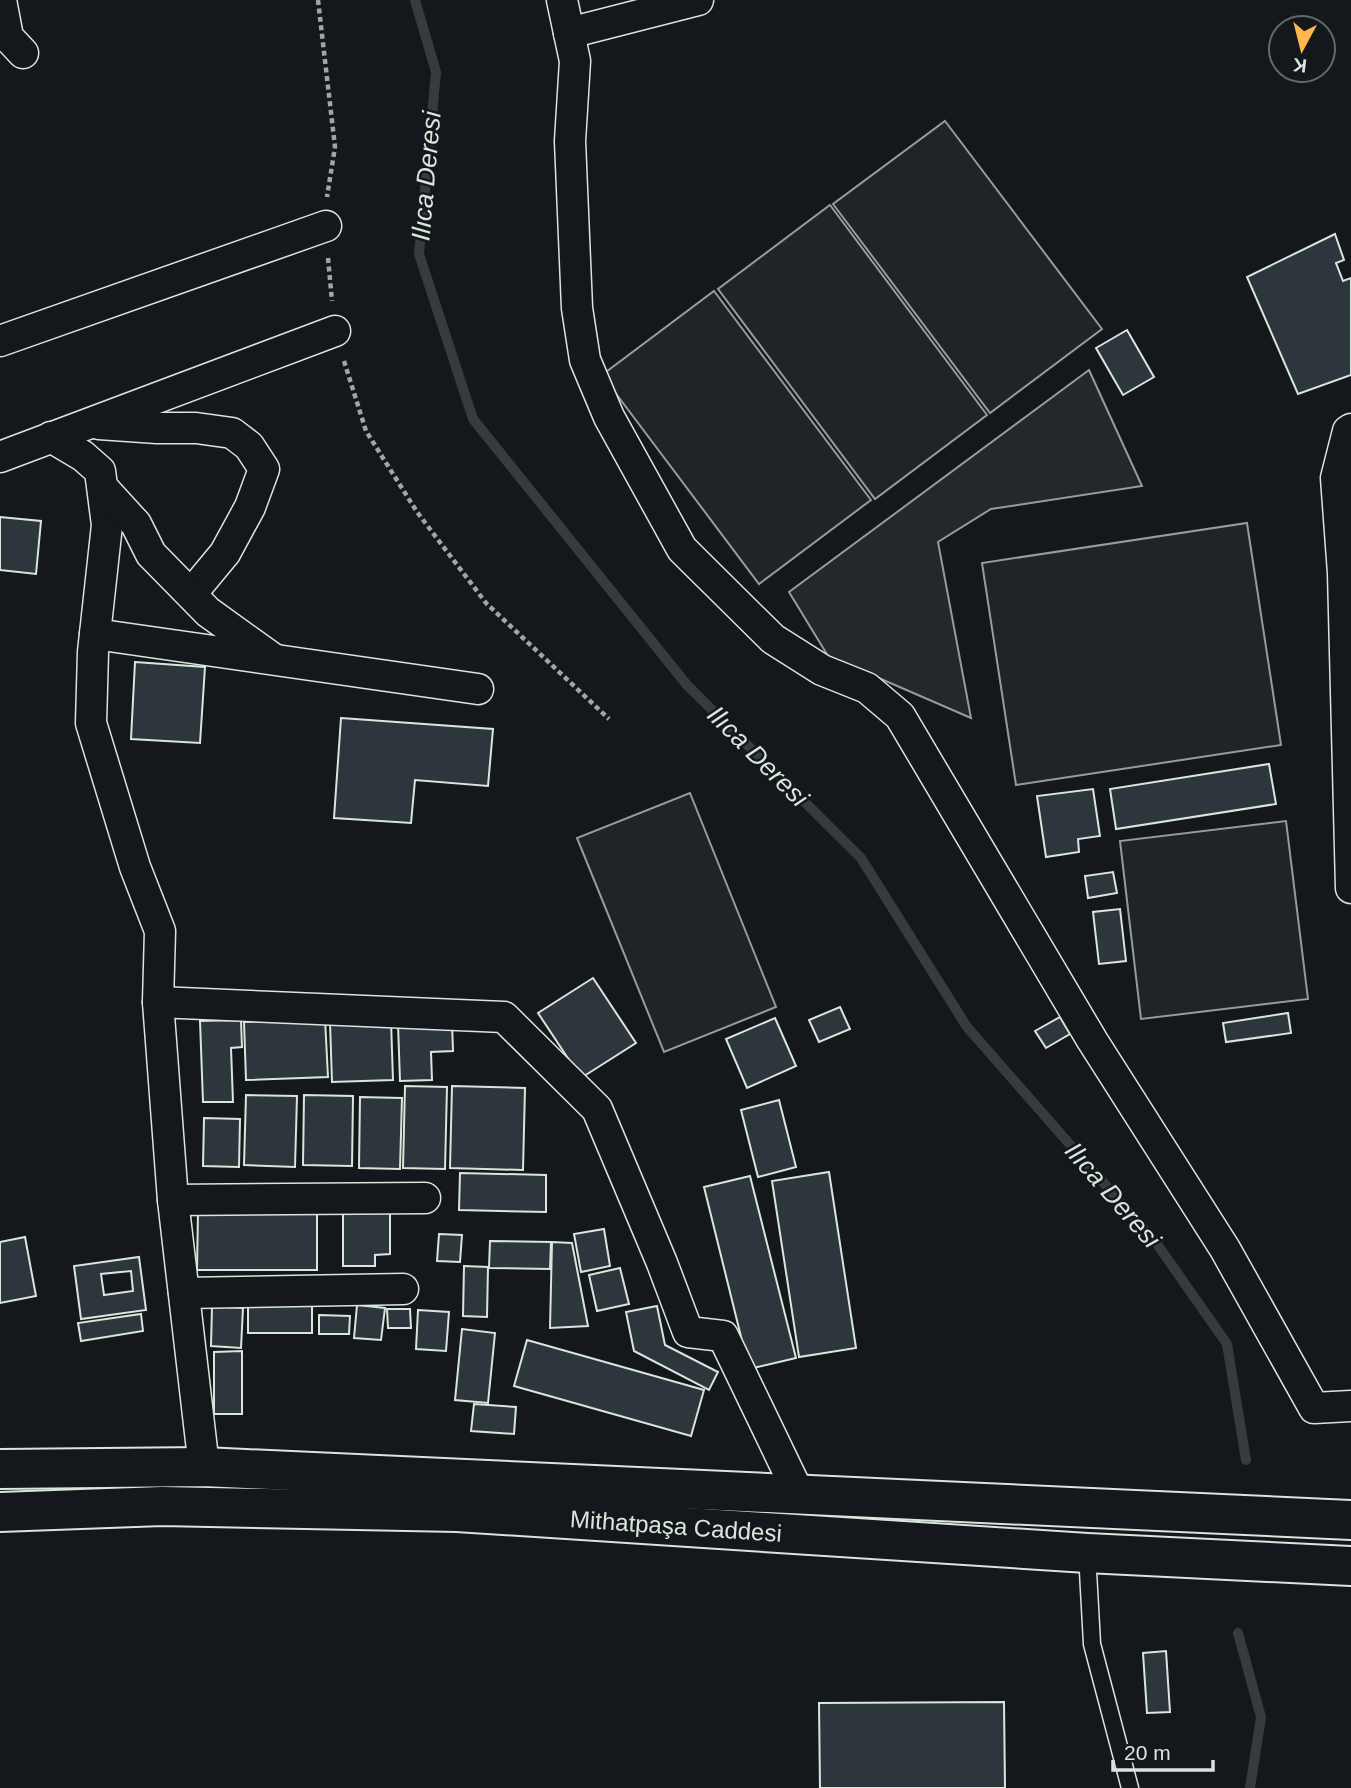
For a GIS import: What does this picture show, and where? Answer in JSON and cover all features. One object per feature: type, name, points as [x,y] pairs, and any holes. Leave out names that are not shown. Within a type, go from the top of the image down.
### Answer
[{"type":"main road","name":"Mithatpaşa Caddesi","points":[[0,1469],[204,1467],[1351,1520]]},
{"type":"main road","name":"Mithatpaşa Caddesi","points":[[0,1512],[162,1506],[457,1512],[1087,1553],[1351,1566]]},
{"type":"street","points":[[1,0],[8,37],[23,53]]},
{"type":"street","points":[[562,0],[575,61],[570,141],[577,308],[585,360],[609,417],[682,549],[773,639],[822,670],[867,688],[900,716],[1092,1041],[1225,1249],[1314,1408],[1351,1406]]},
{"type":"street","points":[[569,33],[698,0]]},
{"type":"street","points":[[0,341],[326,226]]},
{"type":"street","points":[[7,451],[335,331]]},
{"type":"street","points":[[88,423],[196,428],[232,433],[248,446],[264,470],[250,508],[225,553],[191,594]]},
{"type":"street","points":[[1351,429],[1348,431],[1336,478],[1347,573],[1351,888]]},
{"type":"street","points":[[51,437],[83,456],[100,471],[103,488],[107,524],[95,634],[90,723],[135,867],[160,931],[158,1002],[173,1200],[204,1467]]},
{"type":"street","points":[[103,488],[136,524],[151,554],[208,612],[275,660]]},
{"type":"street","points":[[95,634],[478,689]]},
{"type":"street","points":[[158,1002],[504,1017],[597,1109],[688,1332],[723,1336],[799,1494]]},
{"type":"street","points":[[173,1200],[425,1198]]},
{"type":"street","points":[[184,1293],[403,1289]]},
{"type":"lane","points":[[1087,1553],[1092,1644],[1130,1788]]},
{"type":"path","points":[[317,0],[335,147],[327,198],[326,226],[335,331],[366,430],[417,512],[486,603],[609,719]]},
{"type":"shaded area","points":[[945,121],[1102,329],[990,413],[833,204]]},
{"type":"shaded area","points":[[830,205],[987,415],[875,499],[718,289]]},
{"type":"shaded area","points":[[714,291],[871,500],[759,584],[602,375]]},
{"type":"shaded area","points":[[1089,370],[1142,486],[991,509],[938,542],[971,718],[828,656],[789,592]]},
{"type":"shaded area","points":[[1247,523],[1281,745],[1016,785],[982,563]]},
{"type":"shaded area","points":[[690,793],[776,1007],[664,1052],[577,838]]},
{"type":"shaded area","points":[[1286,821],[1308,999],[1141,1019],[1120,841]]},
{"type":"building","points":[[1335,234],[1344,260],[1336,263],[1343,281],[1351,278],[1351,375],[1298,394],[1247,277]]},
{"type":"building","points":[[1127,330],[1154,377],[1123,395],[1096,348]]},
{"type":"building","points":[[0,517],[41,521],[36,574],[0,570]]},
{"type":"building","points":[[135,662],[205,667],[200,743],[131,739]]},
{"type":"building","points":[[341,718],[493,729],[488,786],[415,780],[411,823],[334,818]]},
{"type":"building","points":[[1269,764],[1276,804],[1116,829],[1110,789]]},
{"type":"building","points":[[1093,789],[1100,836],[1078,839],[1079,852],[1046,857],[1037,796]]},
{"type":"building","points":[[1113,872],[1117,893],[1088,898],[1085,876]]},
{"type":"building","points":[[1120,909],[1126,961],[1099,964],[1093,912]]},
{"type":"building","points":[[593,978],[636,1043],[581,1078],[538,1013]]},
{"type":"building","points":[[840,1007],[850,1029],[819,1042],[809,1020]]},
{"type":"building","points":[[1288,1013],[1291,1033],[1226,1042],[1223,1023]]},
{"type":"building","points":[[1060,1017],[1070,1034],[1046,1048],[1035,1031]]},
{"type":"building","points":[[775,1018],[796,1066],[747,1088],[726,1039]]},
{"type":"building","points":[[325,1019],[328,1077],[246,1080],[244,1022]]},
{"type":"building","points":[[241,1020],[242,1047],[231,1048],[233,1102],[203,1102],[200,1021]]},
{"type":"building","points":[[391,1021],[393,1080],[332,1082],[330,1023]]},
{"type":"building","points":[[452,1022],[453,1051],[431,1052],[432,1080],[400,1081],[398,1024]]},
{"type":"building","points":[[405,1086],[447,1087],[445,1169],[403,1168]]},
{"type":"building","points":[[452,1086],[525,1088],[523,1170],[450,1168]]},
{"type":"building","points":[[246,1095],[297,1096],[295,1167],[244,1165]]},
{"type":"building","points":[[304,1095],[353,1096],[352,1166],[303,1165]]},
{"type":"building","points":[[360,1097],[402,1098],[400,1169],[359,1168]]},
{"type":"building","points":[[779,1100],[796,1167],[758,1177],[741,1110]]},
{"type":"building","points":[[204,1118],[240,1119],[239,1167],[203,1166]]},
{"type":"building","points":[[829,1172],[856,1348],[799,1357],[772,1181]]},
{"type":"building","points":[[460,1173],[546,1175],[546,1212],[459,1210]]},
{"type":"building","points":[[750,1176],[796,1358],[749,1369],[704,1187]]},
{"type":"building","points":[[343,1204],[390,1204],[390,1254],[375,1255],[375,1266],[343,1266]]},
{"type":"building","points":[[198,1211],[317,1212],[317,1270],[197,1270]]},
{"type":"building","points":[[604,1229],[610,1266],[581,1272],[574,1234]]},
{"type":"building","points":[[439,1234],[462,1235],[460,1262],[437,1261]]},
{"type":"building","points":[[25,1237],[36,1296],[0,1303],[0,1242]]},
{"type":"building","points":[[490,1241],[551,1242],[550,1269],[489,1268]]},
{"type":"building","points":[[552,1242],[572,1243],[588,1326],[550,1328]]},
{"type":"building","points":[[139,1257],[146,1310],[81,1319],[74,1266]],"holes":[[[131,1271],[133,1291],[104,1295],[101,1274]]]},
{"type":"building","points":[[464,1266],[488,1267],[487,1317],[463,1316]]},
{"type":"building","points":[[620,1268],[629,1304],[597,1311],[589,1275]]},
{"type":"building","points":[[248,1304],[312,1304],[312,1333],[248,1333]]},
{"type":"building","points":[[357,1305],[385,1308],[381,1340],[354,1338]]},
{"type":"building","points":[[212,1306],[243,1308],[241,1348],[211,1346]]},
{"type":"building","points":[[657,1306],[665,1345],[718,1372],[709,1390],[634,1351],[626,1312]]},
{"type":"building","points":[[387,1309],[410,1309],[411,1328],[388,1328]]},
{"type":"building","points":[[418,1310],[449,1312],[446,1351],[416,1349]]},
{"type":"building","points":[[141,1314],[143,1331],[81,1341],[78,1323]]},
{"type":"building","points":[[319,1315],[350,1316],[349,1334],[319,1334]]},
{"type":"building","points":[[462,1329],[495,1333],[488,1403],[455,1400]]},
{"type":"building","points":[[527,1340],[704,1390],[691,1436],[514,1386]]},
{"type":"building","points":[[242,1351],[242,1414],[214,1414],[214,1352]]},
{"type":"building","points":[[474,1404],[516,1407],[514,1434],[471,1431]]},
{"type":"building","points":[[1166,1651],[1170,1712],[1147,1713],[1143,1653]]},
{"type":"building","points":[[1004,1702],[1005,1788],[820,1788],[819,1703]]},
{"type":"waterway","name":"Ilıca Deresi","points":[[415,0],[436,72],[419,254],[473,419],[687,685],[861,858],[967,1027],[1157,1244],[1227,1344],[1246,1460]]},
{"type":"waterway","name":"Ilıca Deresi","points":[[1238,1633],[1261,1717],[1250,1788]]}]
